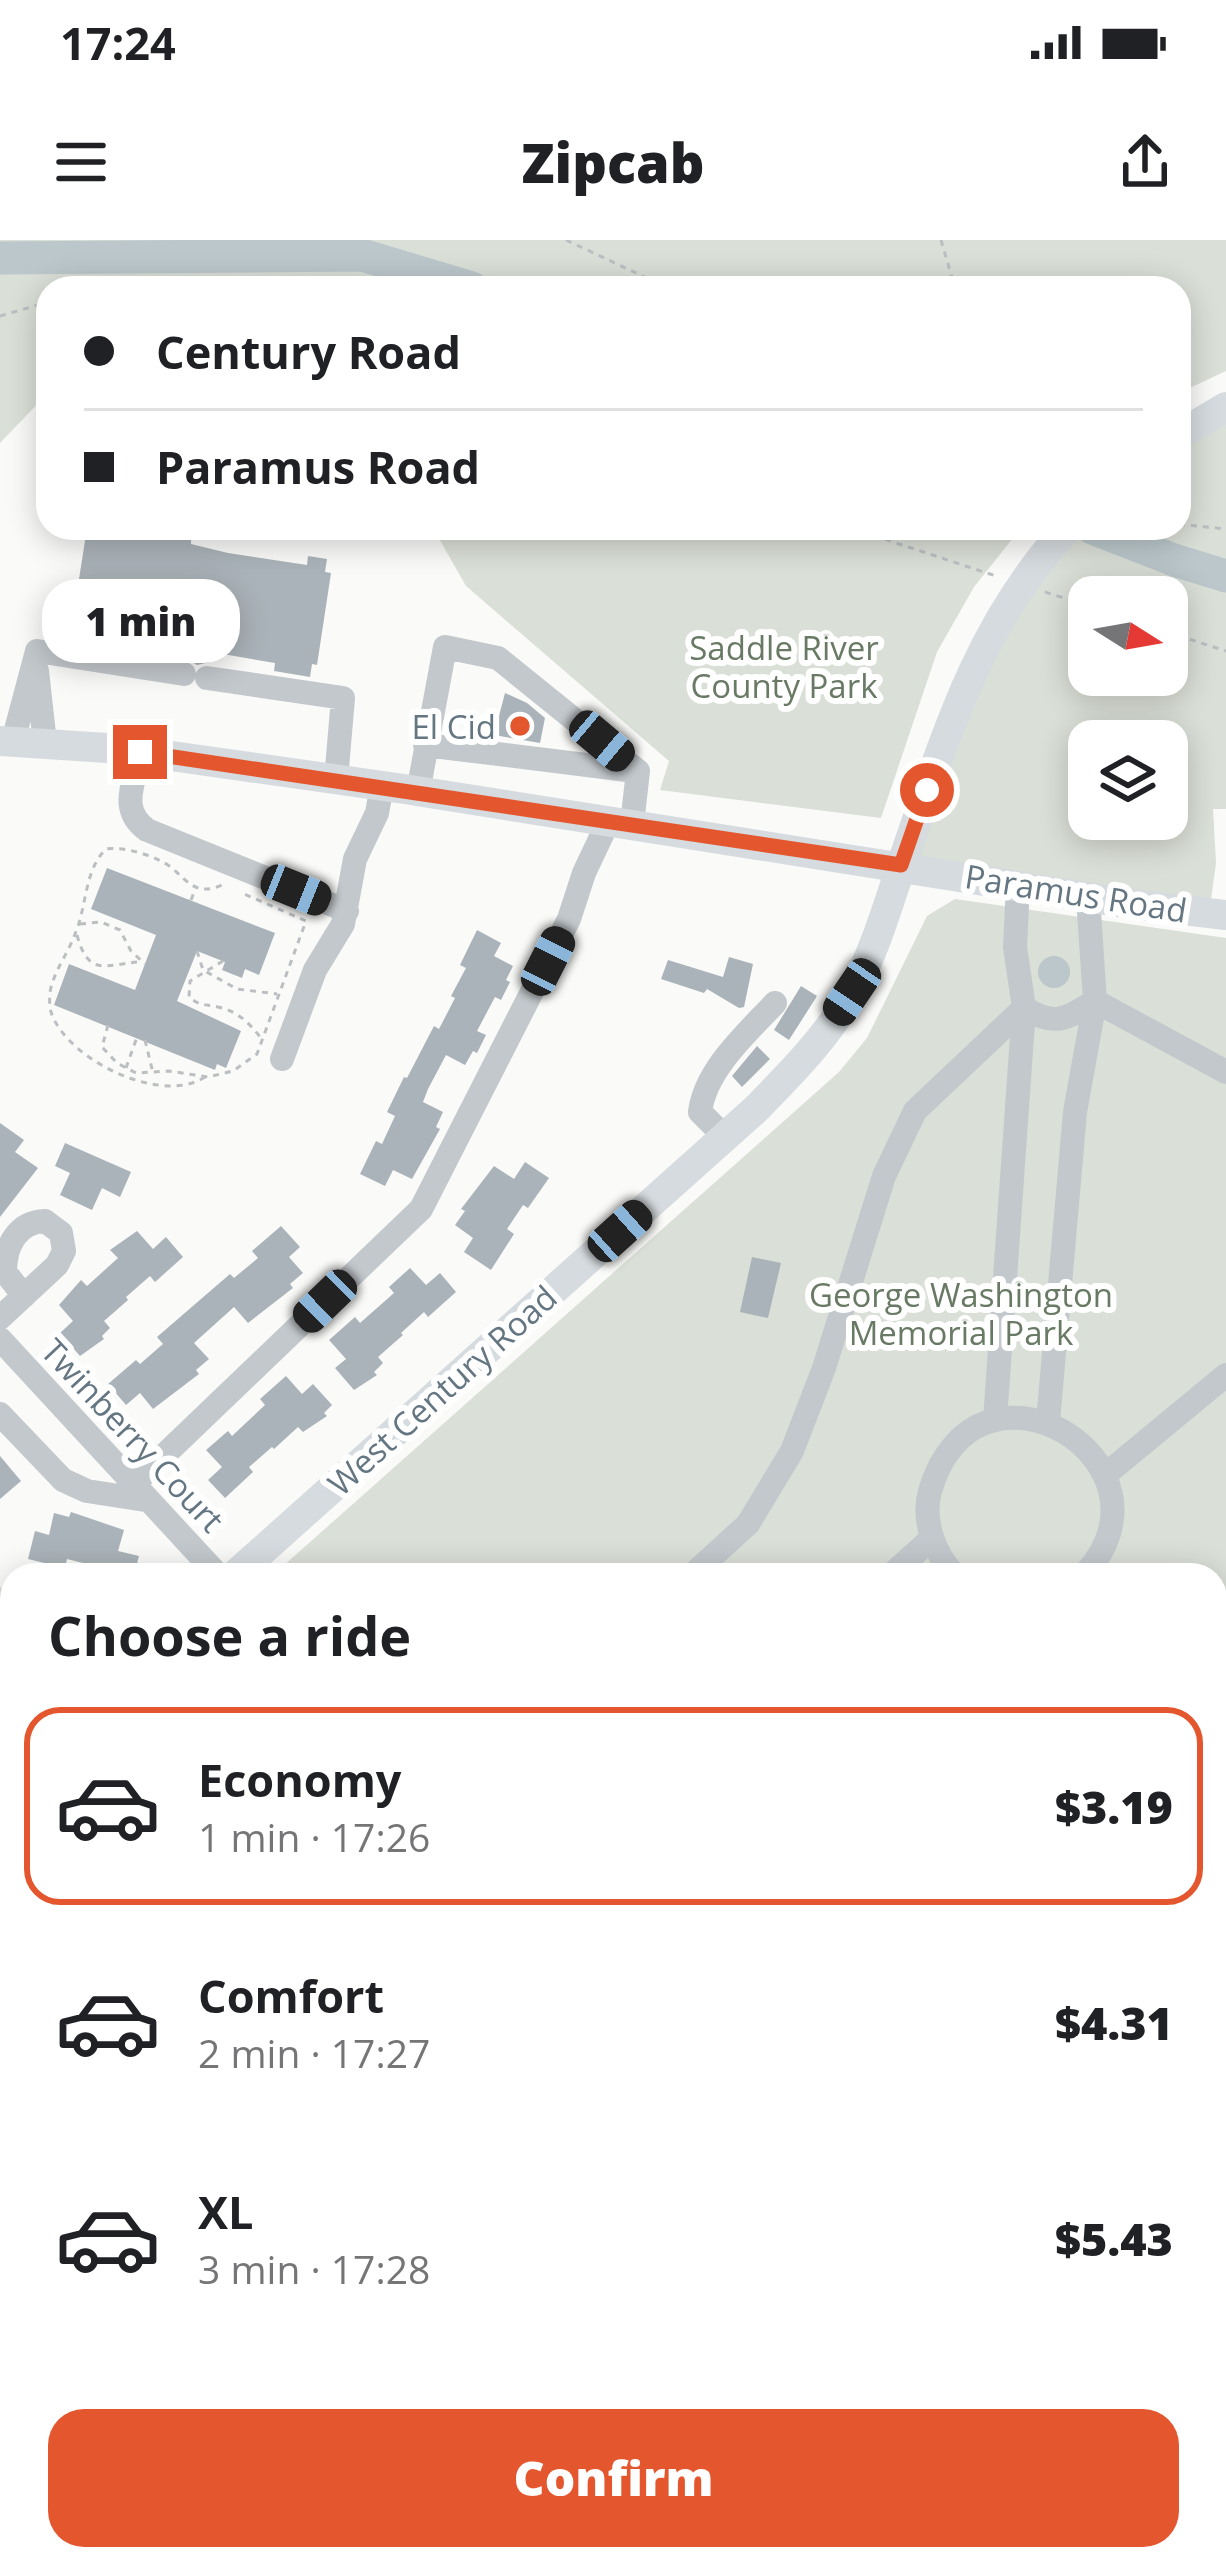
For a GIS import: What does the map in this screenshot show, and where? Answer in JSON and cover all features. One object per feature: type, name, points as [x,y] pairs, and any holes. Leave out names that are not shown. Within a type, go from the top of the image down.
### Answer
[{"type":"main road","points":[[1191,427],[1226,407]]},
{"type":"main road","name":"West Century Road","points":[[248,1563],[725,1137],[793,1070],[852,992],[875,945],[971,668],[1027,575],[1057,540]]},
{"type":"main road","name":"Paramus Road","points":[[19,742],[140,752],[418,791],[1226,915]]},
{"type":"street","points":[[418,791],[446,647],[498,658],[638,771]]},
{"type":"street","points":[[19,742],[37,650],[339,697]]},
{"type":"street","points":[[301,775],[329,735],[339,697]]},
{"type":"street","points":[[336,780],[339,697]]},
{"type":"street","points":[[425,745],[638,771]]},
{"type":"street","points":[[140,752],[129,799],[134,820],[147,830],[347,911]]},
{"type":"street","points":[[0,1414],[53,1473],[75,1487],[138,1493],[422,1209],[569,919],[584,873],[621,822],[638,771]]},
{"type":"street","points":[[282,1059],[315,970],[339,934],[355,859],[377,813],[382,786]]},
{"type":"street","points":[[995,1420],[1024,1008],[1016,947],[1018,885]]},
{"type":"street","points":[[1048,1422],[1075,1112],[1095,1001],[1088,897]]},
{"type":"street","points":[[1024,1008],[1043,1020],[1069,1018],[1095,1001]]},
{"type":"street","points":[[1095,1001],[1226,1072]]},
{"type":"street","points":[[725,1137],[700,1112],[701,1099],[733,1048],[775,1003]]},
{"type":"street","points":[[705,1563],[748,1525],[792,1451],[824,1368],[884,1176],[915,1111],[1024,1008]]},
{"type":"street","points":[[0,1318],[24,1296]]},
{"type":"street","name":"Twinberry Court","points":[[0,1339],[206,1563]]},
{"type":"street","points":[[1105,1475],[1226,1375]]},
{"type":"street","points":[[947,1563],[931,1539],[927,1502],[938,1466],[962,1437],[995,1420],[1022,1417],[1048,1422],[1082,1442],[1105,1475],[1112,1508],[1106,1543],[1092,1563]]},
{"type":"street","points":[[904,1563],[931,1539]]},
{"type":"path","points":[[566,240],[642,276]]},
{"type":"path","points":[[941,240],[952,276]]},
{"type":"path","points":[[0,316],[36,306]]},
{"type":"path","points":[[1191,526],[1226,530]]},
{"type":"path","points":[[896,540],[1027,575],[1068,596]]},
{"type":"path","points":[[1188,639],[1226,651]]},
{"type":"path","points":[[223,885],[196,888],[169,866],[123,848],[106,849],[97,859],[79,925],[50,989],[51,1012],[68,1040],[126,1077],[152,1086],[186,1086],[246,1063],[256,1054],[305,921],[243,894]]},
{"type":"path","points":[[191,900],[196,888]]},
{"type":"path","points":[[76,933],[84,954],[101,967],[142,963],[121,930],[101,922],[79,925]]},
{"type":"path","points":[[197,951],[203,970],[237,988],[279,994]]},
{"type":"path","points":[[223,961],[190,981],[189,997],[203,1006],[233,1012],[262,1039]]},
{"type":"path","points":[[250,1024],[268,1022]]},
{"type":"path","points":[[108,1025],[102,1047],[125,1070],[205,1077]]},
{"type":"path","points":[[125,1070],[137,1036]]},
{"type":"path","points":[[145,1040],[153,1074]]},
{"type":"green space","points":[[0,240],[1226,240],[1226,371],[1191,387],[1191,276],[36,276],[36,406],[0,443]]},
{"type":"green space","name":"Saddle River County Park","points":[[1226,407],[1226,809],[1213,809],[1216,863],[1209,914],[901,865],[957,704],[1060,540],[1191,540],[1191,428]]},
{"type":"green space","name":"Saddle River County Park","points":[[440,540],[1011,540],[974,587],[937,652],[881,818],[660,790],[669,761],[466,586]]},
{"type":"green space","name":"George Washington Memorial Park","points":[[955,899],[1226,938],[1226,1563],[287,1563],[839,1072],[867,1038],[927,916]]},
{"type":"shaded area","points":[[1054,956],[1065,961],[1070,972],[1065,983],[1054,988],[1043,983],[1038,972],[1043,961]]},
{"type":"building","points":[[85,540],[191,540],[191,544],[228,553],[307,565],[308,556],[327,559],[325,572],[331,573],[317,665],[312,664],[310,677],[274,671],[275,663],[211,652],[210,662],[197,665],[186,658],[186,651],[171,649],[173,641],[116,632],[114,646],[76,639],[78,626],[72,624]]},
{"type":"building","name":"El Cid","points":[[505,693],[545,718],[540,743],[494,735]]},
{"type":"building","points":[[107,868],[275,933],[259,975],[245,969],[242,978],[222,970],[225,962],[197,951],[177,1001],[241,1031],[226,1068],[217,1064],[215,1070],[54,1005],[69,964],[135,990],[156,935],[91,909]]},
{"type":"building","points":[[477,930],[501,943],[494,956],[513,966],[506,980],[510,982],[501,1000],[495,997],[477,1031],[486,1035],[477,1053],[473,1051],[465,1065],[446,1055],[428,1089],[423,1102],[443,1112],[436,1127],[440,1129],[412,1179],[393,1170],[385,1186],[360,1174],[395,1116],[387,1112],[404,1077],[455,998],[451,996],[466,968],[460,965]]},
{"type":"building","points":[[729,957],[753,964],[744,1007],[707,989],[704,993],[661,979],[668,960],[723,977]]},
{"type":"building","points":[[801,986],[817,996],[789,1040],[774,1030]]},
{"type":"building","points":[[757,1046],[770,1059],[742,1087],[732,1076]]},
{"type":"building","points":[[0,1123],[24,1140],[15,1152],[38,1168],[0,1217]]},
{"type":"building","points":[[65,1143],[131,1172],[120,1197],[102,1188],[92,1210],[60,1195],[70,1173],[55,1166]]},
{"type":"building","points":[[525,1162],[549,1178],[507,1229],[514,1234],[491,1270],[464,1252],[473,1238],[455,1225],[465,1211],[461,1209],[494,1166],[514,1179]]},
{"type":"building","points":[[281,1226],[300,1247],[289,1257],[303,1273],[290,1284],[293,1288],[248,1323],[234,1307],[194,1343],[209,1359],[196,1370],[199,1374],[153,1409],[140,1393],[126,1405],[108,1384],[163,1344],[157,1337],[230,1274],[234,1278],[258,1258],[252,1251]]},
{"type":"building","points":[[137,1231],[153,1249],[166,1237],[183,1257],[155,1282],[150,1276],[126,1297],[104,1321],[110,1328],[104,1339],[80,1356],[60,1333],[73,1321],[59,1305],[81,1280],[87,1286],[118,1258],[110,1250]]},
{"type":"building","points":[[752,1257],[781,1263],[768,1318],[740,1312]]},
{"type":"building","points":[[410,1268],[426,1285],[440,1273],[456,1292],[401,1333],[378,1357],[383,1363],[374,1372],[377,1375],[354,1390],[335,1368],[346,1359],[329,1340],[355,1317],[360,1323],[394,1293],[389,1287]]},
{"type":"building","points":[[286,1376],[302,1394],[313,1384],[332,1405],[324,1413],[327,1416],[303,1432],[298,1427],[272,1447],[225,1498],[208,1480],[222,1467],[206,1450],[228,1431],[232,1436],[265,1405],[260,1399]]},
{"type":"building","points":[[0,1456],[21,1481],[0,1499]]},
{"type":"building","points":[[71,1512],[124,1530],[118,1551],[139,1556],[137,1563],[28,1559],[35,1531],[49,1535],[54,1513],[69,1517]]},
{"type":"waterway","points":[[0,258],[362,255],[432,276]]},
{"type":"waterway","points":[[1123,540],[1226,576]]},
{"type":"place","name":"El Cid","points":[[520,726]]},
{"type":"route","points":[[140,752],[901,865],[927,790]]}]
